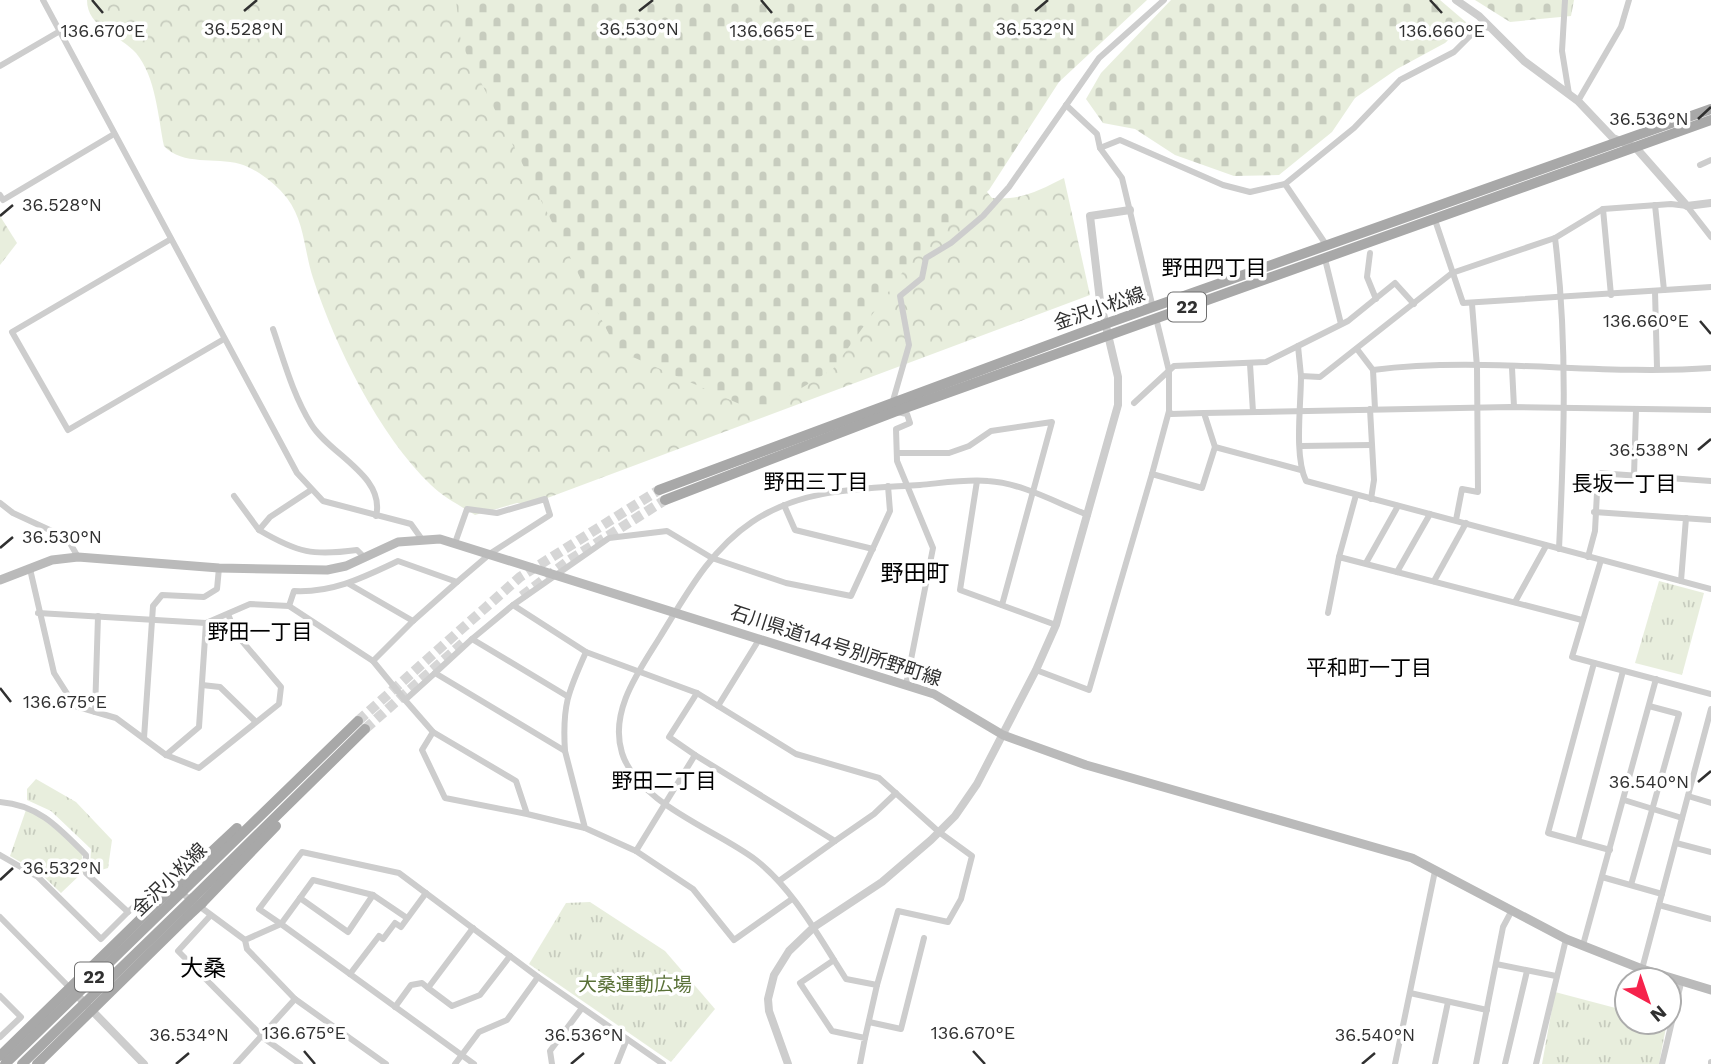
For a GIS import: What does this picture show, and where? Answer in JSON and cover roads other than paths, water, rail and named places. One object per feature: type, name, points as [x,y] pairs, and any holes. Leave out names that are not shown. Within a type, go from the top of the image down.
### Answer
[{"type":"main road","name":"金沢小松線","points":[[1154,313],[1327,246],[1711,109]]},
{"type":"main road","name":"金沢小松線","points":[[662,495],[1106,329],[1325,259],[1711,120]]},
{"type":"main road","name":"石川県道144号別所野町線","points":[[0,580],[52,560],[78,558],[219,568],[327,570],[398,542],[421,538],[455,543],[906,685],[962,708],[1003,735],[1086,765],[1412,858],[1566,939],[1635,966]]},
{"type":"main road","name":"金沢小松線","points":[[5,1064],[179,888],[331,746],[362,725],[330,763],[197,900],[22,1064]]},
{"type":"main road","name":"22","points":[[0,1056],[162,898],[179,888]]},
{"type":"main road","name":"22","points":[[37,1064],[188,916],[197,900]]},
{"type":"main road","name":"石川県道144号別所野町線","points":[[1683,983],[1711,990]]},
{"type":"street","points":[[43,0],[297,473],[323,501],[411,524],[421,538]]},
{"type":"street","points":[[906,685],[933,548],[897,461],[897,429],[910,423],[907,414],[892,407],[909,345],[900,296],[922,278],[926,258],[951,243],[983,216],[1009,187],[1099,58],[1164,0]]},
{"type":"street","points":[[1456,0],[1492,28],[1524,61],[1577,101],[1609,135],[1636,148],[1711,237]]},
{"type":"street","points":[[1565,0],[1562,51],[1569,94]]},
{"type":"street","points":[[1577,101],[1621,27],[1629,0]]},
{"type":"street","points":[[1100,148],[1120,140],[1194,175],[1250,192],[1285,184],[1354,128],[1400,80],[1442,61],[1480,26],[1492,28]]},
{"type":"street","points":[[0,66],[60,31]]},
{"type":"street","points":[[1037,670],[1088,690],[1168,411],[1169,371],[1122,178],[1100,148],[1097,134],[1066,105]]},
{"type":"street","points":[[0,195],[3,200],[114,134]]},
{"type":"street","points":[[1700,165],[1711,160]]},
{"type":"street","points":[[1285,184],[1327,246]]},
{"type":"street","points":[[1301,376],[1320,377],[1452,273],[1555,238],[1603,209],[1711,203]]},
{"type":"street","points":[[1655,205],[1664,290]]},
{"type":"street","points":[[1603,209],[1611,295]]},
{"type":"street","points":[[788,1064],[772,1026],[770,987],[789,951],[814,927],[882,881],[939,832],[977,784],[1037,670],[1056,625],[1118,405],[1118,377],[1106,329],[1090,216],[1130,210]]},
{"type":"street","points":[[1435,220],[1463,303],[1563,299],[1711,286]]},
{"type":"street","points":[[1555,238],[1563,299],[1566,407],[1559,549]]},
{"type":"street","points":[[171,239],[12,332],[68,430],[224,339]]},
{"type":"street","points":[[1370,253],[1367,277],[1376,299]]},
{"type":"street","points":[[1325,259],[1341,324]]},
{"type":"street","points":[[1134,403],[1174,366],[1266,362],[1341,324],[1395,283],[1414,304]]},
{"type":"street","points":[[1655,291],[1657,368]]},
{"type":"street","points":[[1456,520],[1462,489],[1478,492],[1478,367],[1472,304]]},
{"type":"street","points":[[273,329],[292,385],[312,426],[371,485],[379,503],[376,516]]},
{"type":"street","points":[[1298,346],[1301,376],[1301,470],[1306,481],[1711,589]]},
{"type":"street","points":[[1357,349],[1373,369],[1371,445],[1374,480],[1371,499]]},
{"type":"street","points":[[1250,364],[1253,412]]},
{"type":"street","points":[[1373,369],[1410,365],[1565,370],[1711,368]]},
{"type":"street","points":[[1512,368],[1514,407]]},
{"type":"street","points":[[1168,411],[1171,414],[1204,414],[1478,407],[1711,410]]},
{"type":"street","points":[[1634,476],[1636,409]]},
{"type":"street","points":[[1152,474],[1202,488],[1215,447],[1204,414]]},
{"type":"street","points":[[897,453],[949,453],[969,446],[991,431],[1052,422],[1002,605]]},
{"type":"street","points":[[1301,446],[1371,445]]},
{"type":"street","points":[[1215,447],[1301,470]]},
{"type":"street","points":[[1588,557],[1595,531],[1598,473],[1711,481]]},
{"type":"street","points":[[877,985],[846,979],[814,927],[779,881],[756,860],[645,788],[630,770],[622,753],[619,730],[622,709],[632,682],[712,558],[751,523],[784,505],[827,492],[977,481],[1010,485],[1088,515]]},
{"type":"street","points":[[977,481],[960,590],[1056,625]]},
{"type":"street","points":[[405,700],[513,605],[555,573],[610,538],[667,531],[712,558],[786,583],[845,597],[851,596],[890,511],[888,486]]},
{"type":"street","points":[[259,530],[270,517],[311,490]]},
{"type":"street","points":[[1328,613],[1339,557],[1356,495]]},
{"type":"street","points":[[234,496],[259,530],[307,553],[327,555],[357,550],[364,557]]},
{"type":"street","points":[[373,661],[413,621],[491,553],[550,514],[545,499],[497,513],[467,509],[455,543]]},
{"type":"street","points":[[0,503],[13,513],[67,538],[78,558]]},
{"type":"street","points":[[784,505],[795,530],[873,549]]},
{"type":"street","points":[[1366,564],[1398,506]]},
{"type":"street","points":[[1594,512],[1711,520]]},
{"type":"street","points":[[1397,572],[1430,514]]},
{"type":"street","points":[[1681,582],[1686,518]]},
{"type":"street","points":[[1434,581],[1466,523]]},
{"type":"street","points":[[1516,602],[1546,546]]},
{"type":"street","points":[[1339,557],[1582,620]]},
{"type":"street","points":[[1601,560],[1572,657],[1711,694]]},
{"type":"street","points":[[289,606],[295,591],[316,592],[349,584],[398,561],[457,582]]},
{"type":"street","points":[[144,738],[153,606],[162,596],[204,597],[217,589],[219,568]]},
{"type":"street","points":[[30,569],[54,673],[75,706],[116,718],[166,755],[199,768],[279,704],[281,687],[236,634],[228,614]]},
{"type":"street","points":[[349,584],[413,621]]},
{"type":"street","points":[[38,613],[206,623],[250,604],[289,606],[373,661],[433,732],[516,781],[527,814]]},
{"type":"street","points":[[513,605],[586,652],[697,693],[796,754],[878,778],[939,832],[972,856],[961,899],[948,922],[898,911],[877,985],[860,1064]]},
{"type":"street","points":[[95,712],[99,616]]},
{"type":"street","points":[[166,755],[199,727],[206,623]]},
{"type":"street","points":[[718,706],[760,638]]},
{"type":"street","points":[[472,639],[567,696]]},
{"type":"street","points":[[585,828],[565,751],[563,716],[567,696],[586,652]]},
{"type":"street","points":[[1594,663],[1548,833],[1609,850]]},
{"type":"street","points":[[1578,841],[1623,671]]},
{"type":"street","points":[[435,673],[565,751]]},
{"type":"street","points":[[1583,945],[1656,680]]},
{"type":"street","points":[[202,685],[220,687],[255,721]]},
{"type":"street","points":[[697,693],[669,737],[835,841]]},
{"type":"street","points":[[1632,885],[1679,714],[1649,706]]},
{"type":"street","points":[[1643,966],[1711,709]]},
{"type":"street","points":[[433,732],[422,750],[445,797],[585,828],[636,851],[693,889],[734,940],[792,899]]},
{"type":"street","points":[[636,851],[695,755]]},
{"type":"street","points":[[779,881],[874,814],[895,793]]},
{"type":"street","points":[[1688,796],[1711,803]]},
{"type":"street","points":[[1624,800],[1682,818]]},
{"type":"street","points":[[0,802],[20,803],[46,815],[86,855],[86,873],[128,912]]},
{"type":"street","points":[[1675,842],[1711,852]]},
{"type":"street","points":[[474,1064],[259,909],[302,852],[391,869],[538,978],[663,1064]]},
{"type":"street","points":[[0,855],[38,877],[101,939],[164,880],[245,940],[247,949],[295,999],[384,1063]]},
{"type":"street","points":[[1395,1064],[1436,871]]},
{"type":"street","points":[[1602,877],[1662,894]]},
{"type":"street","points":[[245,940],[281,925],[313,880],[373,895],[407,918]]},
{"type":"street","points":[[350,974],[379,936],[383,939],[395,923],[401,926],[426,893]]},
{"type":"street","points":[[300,898],[348,932],[373,895]]},
{"type":"street","points":[[1659,905],[1711,919]]},
{"type":"street","points":[[1476,1064],[1503,928],[1511,912]]},
{"type":"street","points":[[210,915],[178,951],[262,1036],[300,1064]]},
{"type":"street","points":[[0,917],[144,1064]]},
{"type":"street","points":[[428,988],[473,928]]},
{"type":"street","points":[[869,1023],[901,1029],[924,938]]},
{"type":"street","points":[[1536,1064],[1566,939]]},
{"type":"street","points":[[395,1007],[411,985],[422,983],[452,1006],[480,995],[510,956]]},
{"type":"street","points":[[834,960],[800,983],[832,1031],[865,1038]]},
{"type":"street","points":[[1496,964],[1556,976]]},
{"type":"street","points":[[1505,1064],[1527,971]]},
{"type":"street","points":[[455,1064],[479,1032],[507,1020],[538,978]]},
{"type":"street","points":[[1410,993],[1487,1010]]},
{"type":"street","points":[[0,996],[21,1017],[0,1037]]},
{"type":"street","points":[[236,1064],[295,999]]},
{"type":"street","points":[[1435,1064],[1448,1002]]},
{"type":"street","points":[[552,1064],[550,1051],[582,1008]]},
{"type":"street","points":[[1662,1064],[1669,1036]]},
{"type":"street","points":[[617,1064],[627,1039]]},
{"type":"tunnel","points":[[358,721],[520,577],[659,490]]},
{"type":"tunnel","points":[[522,596],[568,561],[665,500]]},
{"type":"tunnel","points":[[365,729],[463,643]]},
{"type":"district","name":"野田四丁目","points":[[1214,268]]},
{"type":"district","name":"野田三丁目","points":[[816,482]]},
{"type":"district","name":"長坂一丁目","points":[[1624,484]]},
{"type":"district","name":"野田町","points":[[915,573]]},
{"type":"district","name":"野田一丁目","points":[[260,632]]},
{"type":"district","name":"平和町一丁目","points":[[1369,668]]},
{"type":"district","name":"野田二丁目","points":[[664,781]]},
{"type":"district","name":"大桑","points":[[203,968]]},
{"type":"park label","name":"大桑運動広場","points":[[635,984]]}]
